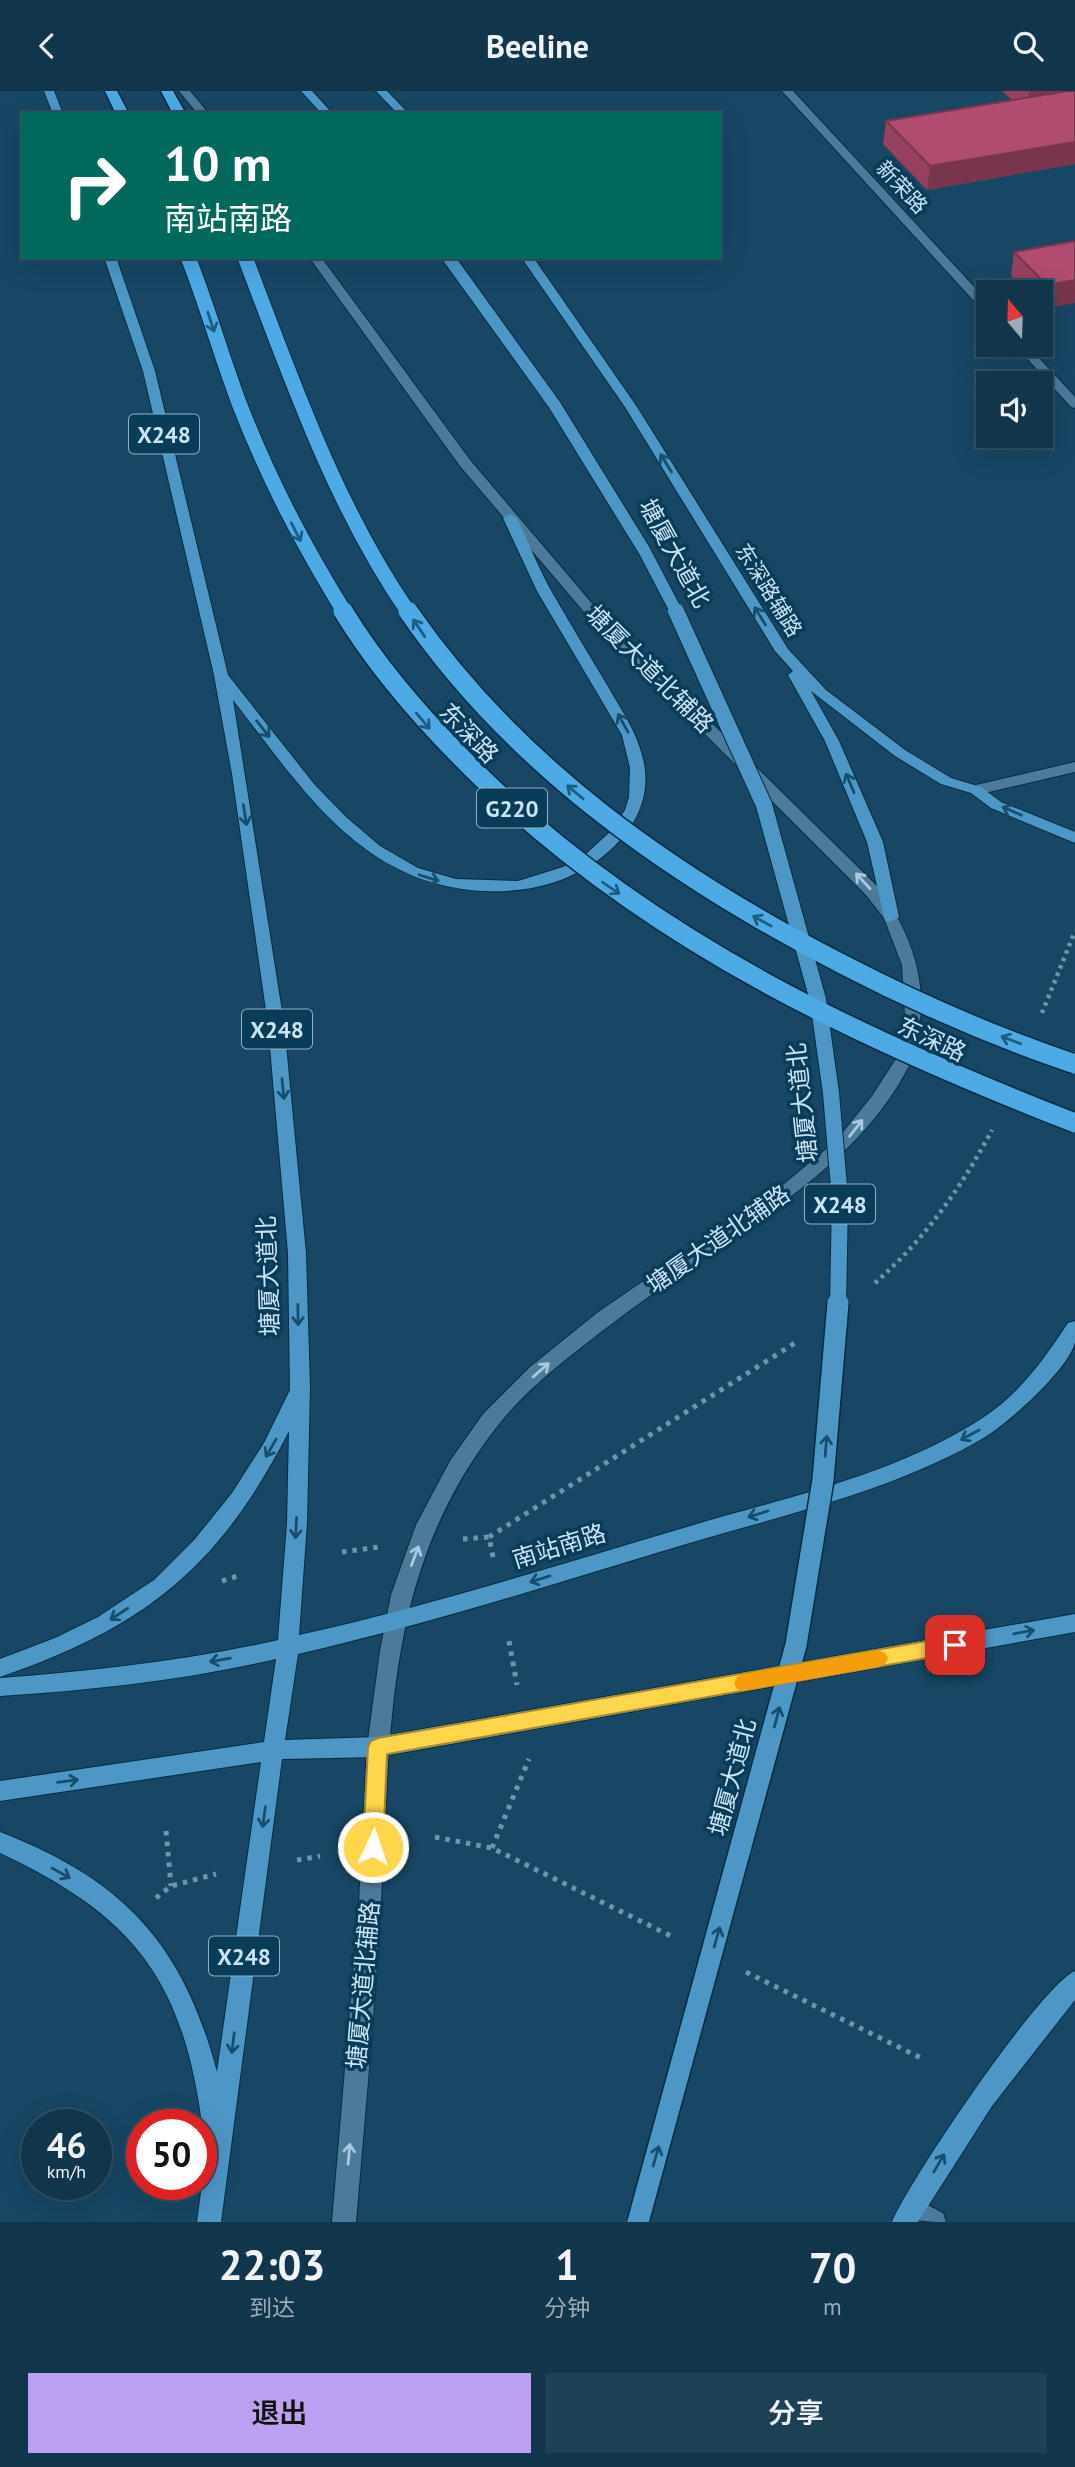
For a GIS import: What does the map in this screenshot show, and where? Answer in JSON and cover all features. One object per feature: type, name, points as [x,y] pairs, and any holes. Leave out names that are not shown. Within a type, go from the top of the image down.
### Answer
[{"type":"highway","points":[[111,91],[122,112]]},
{"type":"highway","points":[[167,91],[179,112]]},
{"type":"highway","name":"东深路","points":[[189,259],[233,388],[299,539],[359,637],[392,683],[468,771],[594,877],[781,994],[985,1091],[1075,1123]]},
{"type":"highway","name":"东深路","points":[[246,259],[358,532],[387,582],[428,641],[468,690],[519,743],[591,806],[711,893],[837,962],[942,1013],[1075,1064]]},
{"type":"main road","points":[[49,91],[57,112]]},
{"type":"main road","points":[[184,91],[202,112]]},
{"type":"main road","points":[[381,91],[402,112]]},
{"type":"main road","name":"新荣路","points":[[787,91],[976,296]]},
{"type":"main road","points":[[308,93],[326,112]]},
{"type":"main road","name":"塘厦大道北","points":[[111,259],[149,370],[221,675],[239,774],[278,1038],[297,1253],[300,1387],[297,1523],[288,1648],[209,2222]]},
{"type":"main road","name":"塘厦大道北辅路","points":[[316,259],[465,463],[595,616],[872,891],[891,918],[911,965],[913,1016],[904,1060],[878,1100],[842,1146],[790,1189],[604,1318],[537,1372],[490,1420],[457,1467],[426,1525],[401,1595],[378,1747],[370,1903],[344,2222]]},
{"type":"main road","name":"塘厦大道北","points":[[449,259],[554,404],[644,551],[695,648],[764,805],[818,1000],[831,1093],[840,1199],[837,1327],[823,1480],[796,1645],[638,2222]]},
{"type":"main road","name":"东深路辅路","points":[[528,259],[631,407],[782,651],[821,693],[900,754],[946,781],[976,790],[996,804],[1075,838]]},
{"type":"main road","points":[[1032,357],[1075,404]]},
{"type":"main road","points":[[221,675],[300,775],[345,826],[372,849],[406,870],[446,883],[482,888],[519,886],[557,877],[587,862],[611,840],[629,818],[639,797],[638,759],[629,735],[544,591],[510,518]]},
{"type":"main road","points":[[782,651],[832,741],[875,842],[891,918]]},
{"type":"main road","points":[[976,790],[1075,767]]},
{"type":"main road","name":"南站南路","points":[[0,1687],[99,1678],[288,1648],[396,1621],[875,1478],[977,1432],[1027,1397],[1075,1328]]},
{"type":"main road","points":[[0,1668],[94,1629],[159,1587],[210,1534],[255,1477],[282,1430],[300,1387]]},
{"type":"main road","points":[[0,1791],[273,1750],[378,1747],[1075,1623]]},
{"type":"main road","points":[[0,1842],[82,1885],[130,1922],[155,1953],[180,1998],[199,2047],[212,2098],[218,2162]]},
{"type":"main road","points":[[934,2222],[908,2215],[952,2141],[981,2099],[1024,2041],[1075,1982]]},
{"type":"path","points":[[463,1539],[489,1537],[493,1558]]},
{"type":"path","points":[[342,1552],[384,1547]]},
{"type":"path","points":[[509,1641],[518,1693]]},
{"type":"path","points":[[492,1848],[530,1755]]},
{"type":"path","points":[[166,1831],[171,1886]]},
{"type":"path","points":[[289,1862],[320,1856]]},
{"type":"path","points":[[150,1904],[171,1886],[216,1874]]},
{"type":"building","points":[[1075,91],[1075,142],[930,166],[886,121]]},
{"type":"building","points":[[1075,241],[1075,280],[1054,284],[1054,280],[1042,280],[1014,252]]},
{"type":"slow traffic","points":[[743,1683],[878,1658]]},
{"type":"route","points":[[373,1847],[378,1747],[955,1645]]}]
